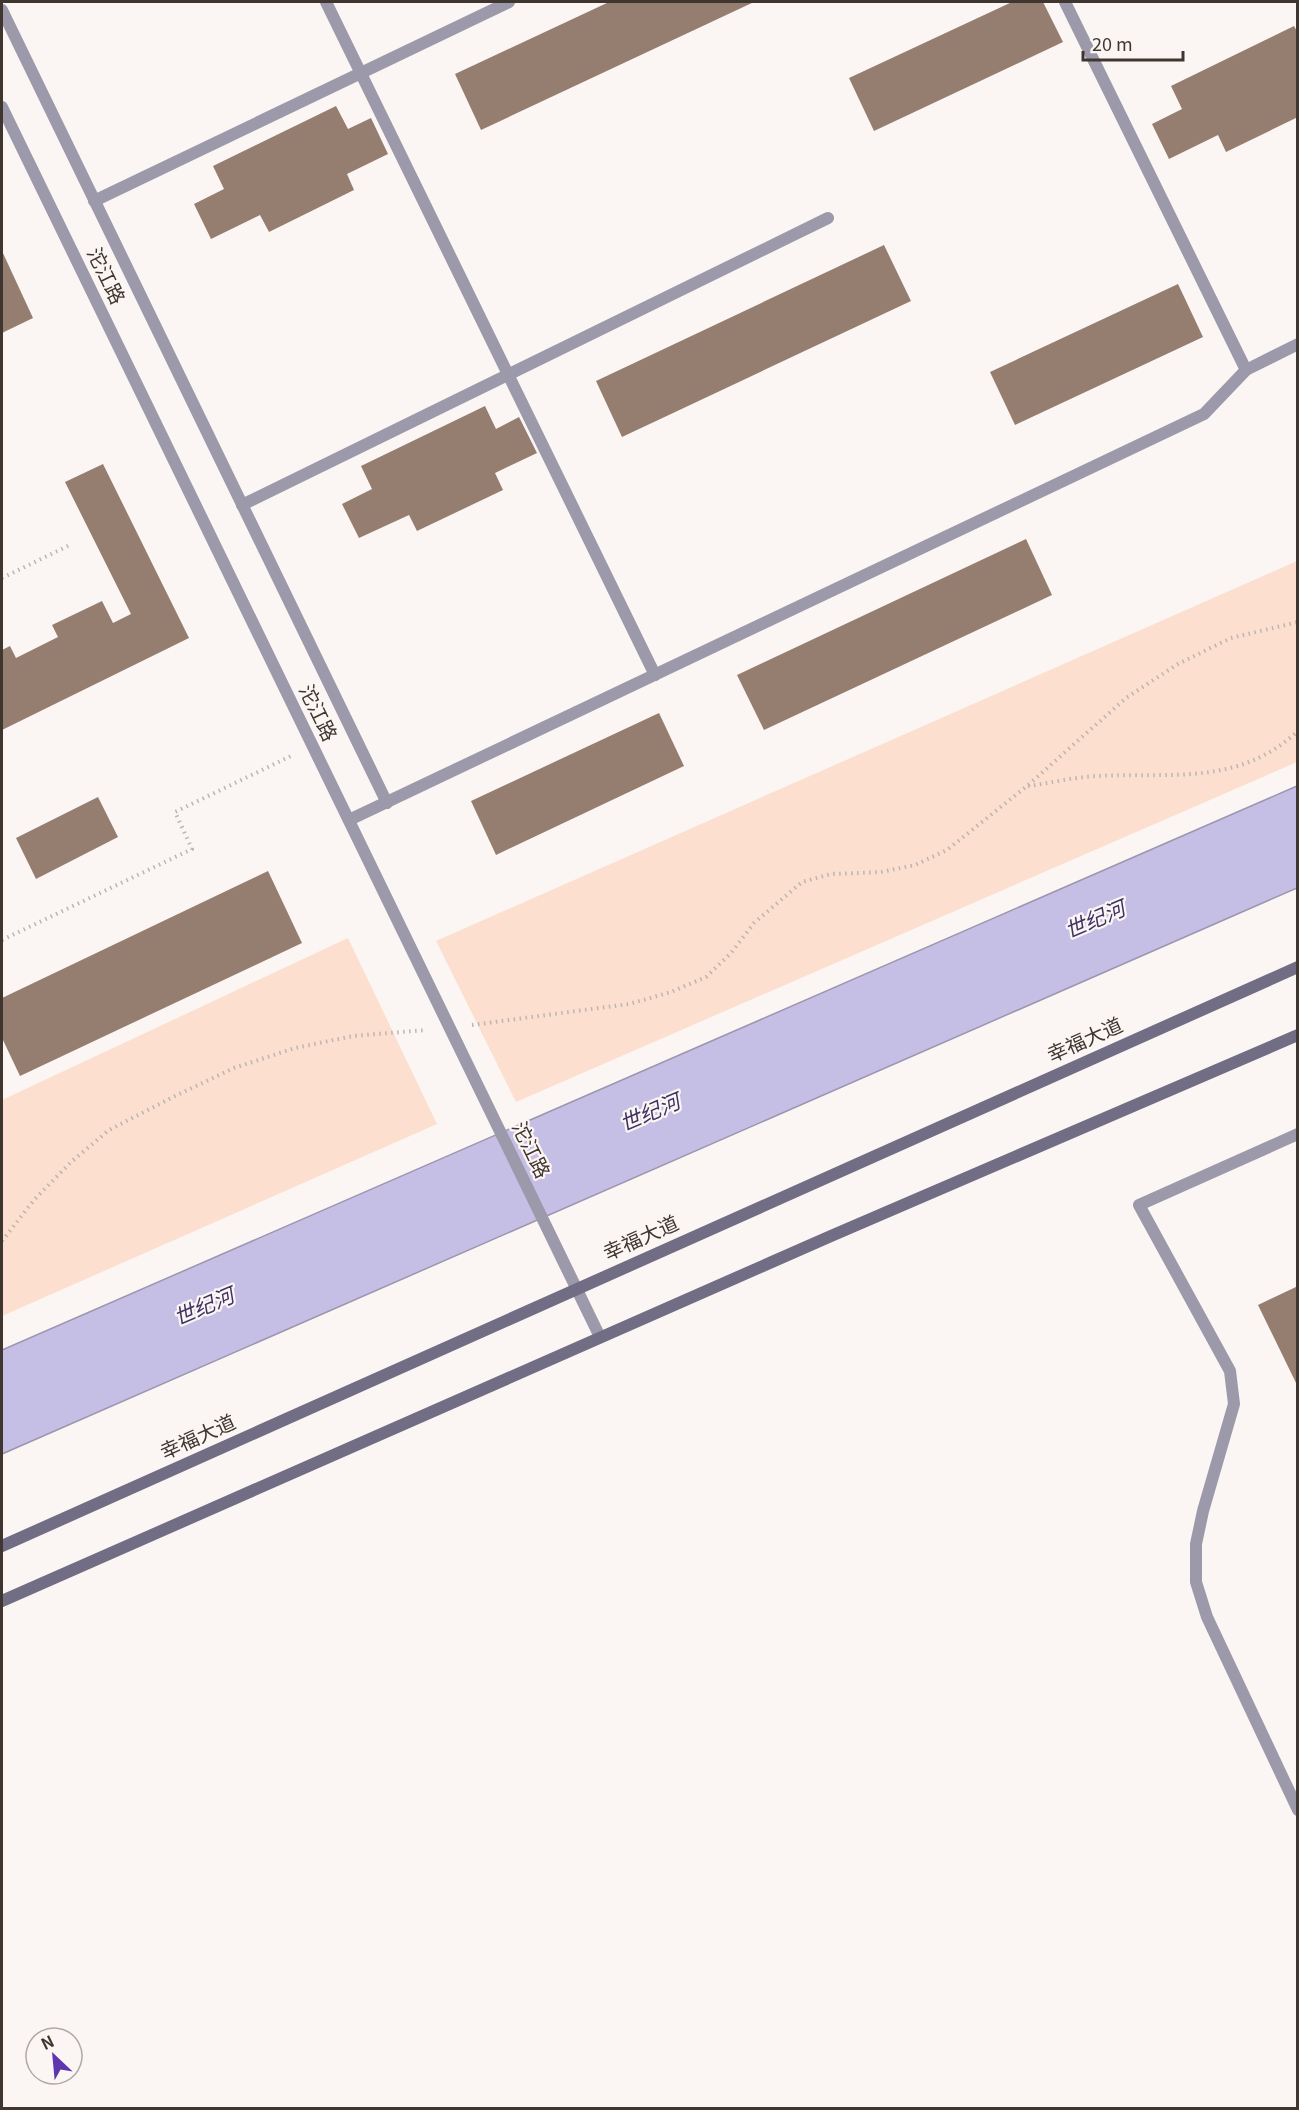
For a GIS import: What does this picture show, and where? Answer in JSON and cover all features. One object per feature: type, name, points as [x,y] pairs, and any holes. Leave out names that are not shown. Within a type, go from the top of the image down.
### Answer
[{"type":"main road","name":"幸福大道","points":[[2,1546],[575,1286],[1298,967]]},
{"type":"main road","points":[[2,1601],[600,1337],[1298,1035]]},
{"type":"street","points":[[326,2],[655,675]]},
{"type":"street","points":[[94,201],[509,2]]},
{"type":"street","points":[[1065,2],[1246,370]]},
{"type":"street","points":[[2,10],[387,803]]},
{"type":"street","name":"沱江路","points":[[2,107],[600,1337]]},
{"type":"street","points":[[242,505],[828,218]]},
{"type":"street","points":[[349,820],[1204,414],[1246,370],[1298,344]]},
{"type":"street","points":[[1298,1134],[1139,1204],[1230,1371],[1234,1404],[1203,1511],[1196,1544],[1196,1582],[1207,1617],[1298,1810]]},
{"type":"path","points":[[2,578],[72,544]]},
{"type":"path","points":[[2,1241],[34,1200],[71,1162],[109,1130],[234,1068],[295,1047],[353,1036],[450,1028],[617,1005],[671,992],[706,977],[731,953],[754,923],[802,882],[831,874],[880,872],[915,865],[947,850],[1027,786],[1126,698],[1178,664],[1231,638],[1298,621]]},
{"type":"path","points":[[1027,786],[1095,776],[1168,776],[1225,771],[1258,758],[1298,730]]},
{"type":"path","points":[[2,940],[192,849],[175,812],[312,745]]},
{"type":"shaded area","points":[[1297,561],[1297,762],[516,1102],[436,941]]},
{"type":"shaded area","points":[[348,938],[437,1124],[2,1316],[2,1100]]},
{"type":"water","name":"世纪河","points":[[1297,786],[1297,888],[2,1454],[2,1350]]},
{"type":"building","points":[[609,2],[754,2],[481,130],[455,74]]},
{"type":"building","points":[[1012,2],[1043,2],[1063,42],[874,131],[849,78]]},
{"type":"building","points":[[1294,26],[1298,33],[1298,117],[1226,152],[1218,135],[1169,159],[1152,124],[1182,109],[1171,86]]},
{"type":"building","points":[[336,106],[348,129],[371,118],[388,154],[347,174],[354,190],[269,232],[260,215],[211,239],[194,204],[224,189],[213,166]]},
{"type":"building","points":[[884,245],[911,301],[622,437],[596,381]]},
{"type":"building","points":[[2,251],[33,318],[2,333]]},
{"type":"building","points":[[1178,284],[1203,337],[1015,425],[990,372]]},
{"type":"building","points":[[485,406],[496,429],[519,417],[537,453],[495,473],[503,490],[417,531],[409,515],[359,538],[342,504],[372,489],[361,466]]},
{"type":"building","points":[[103,464],[189,638],[2,730],[2,650],[10,646],[16,658],[58,637],[52,625],[102,601],[113,623],[131,614],[65,482]]},
{"type":"building","points":[[1026,539],[1052,595],[764,730],[737,675]]},
{"type":"building","points":[[659,713],[684,766],[496,855],[471,801]]},
{"type":"building","points":[[98,797],[118,837],[36,879],[16,838]]},
{"type":"building","points":[[268,871],[302,943],[20,1076],[2,1038],[2,998]]},
{"type":"building","points":[[1298,1286],[1298,1387],[1258,1305]]}]
